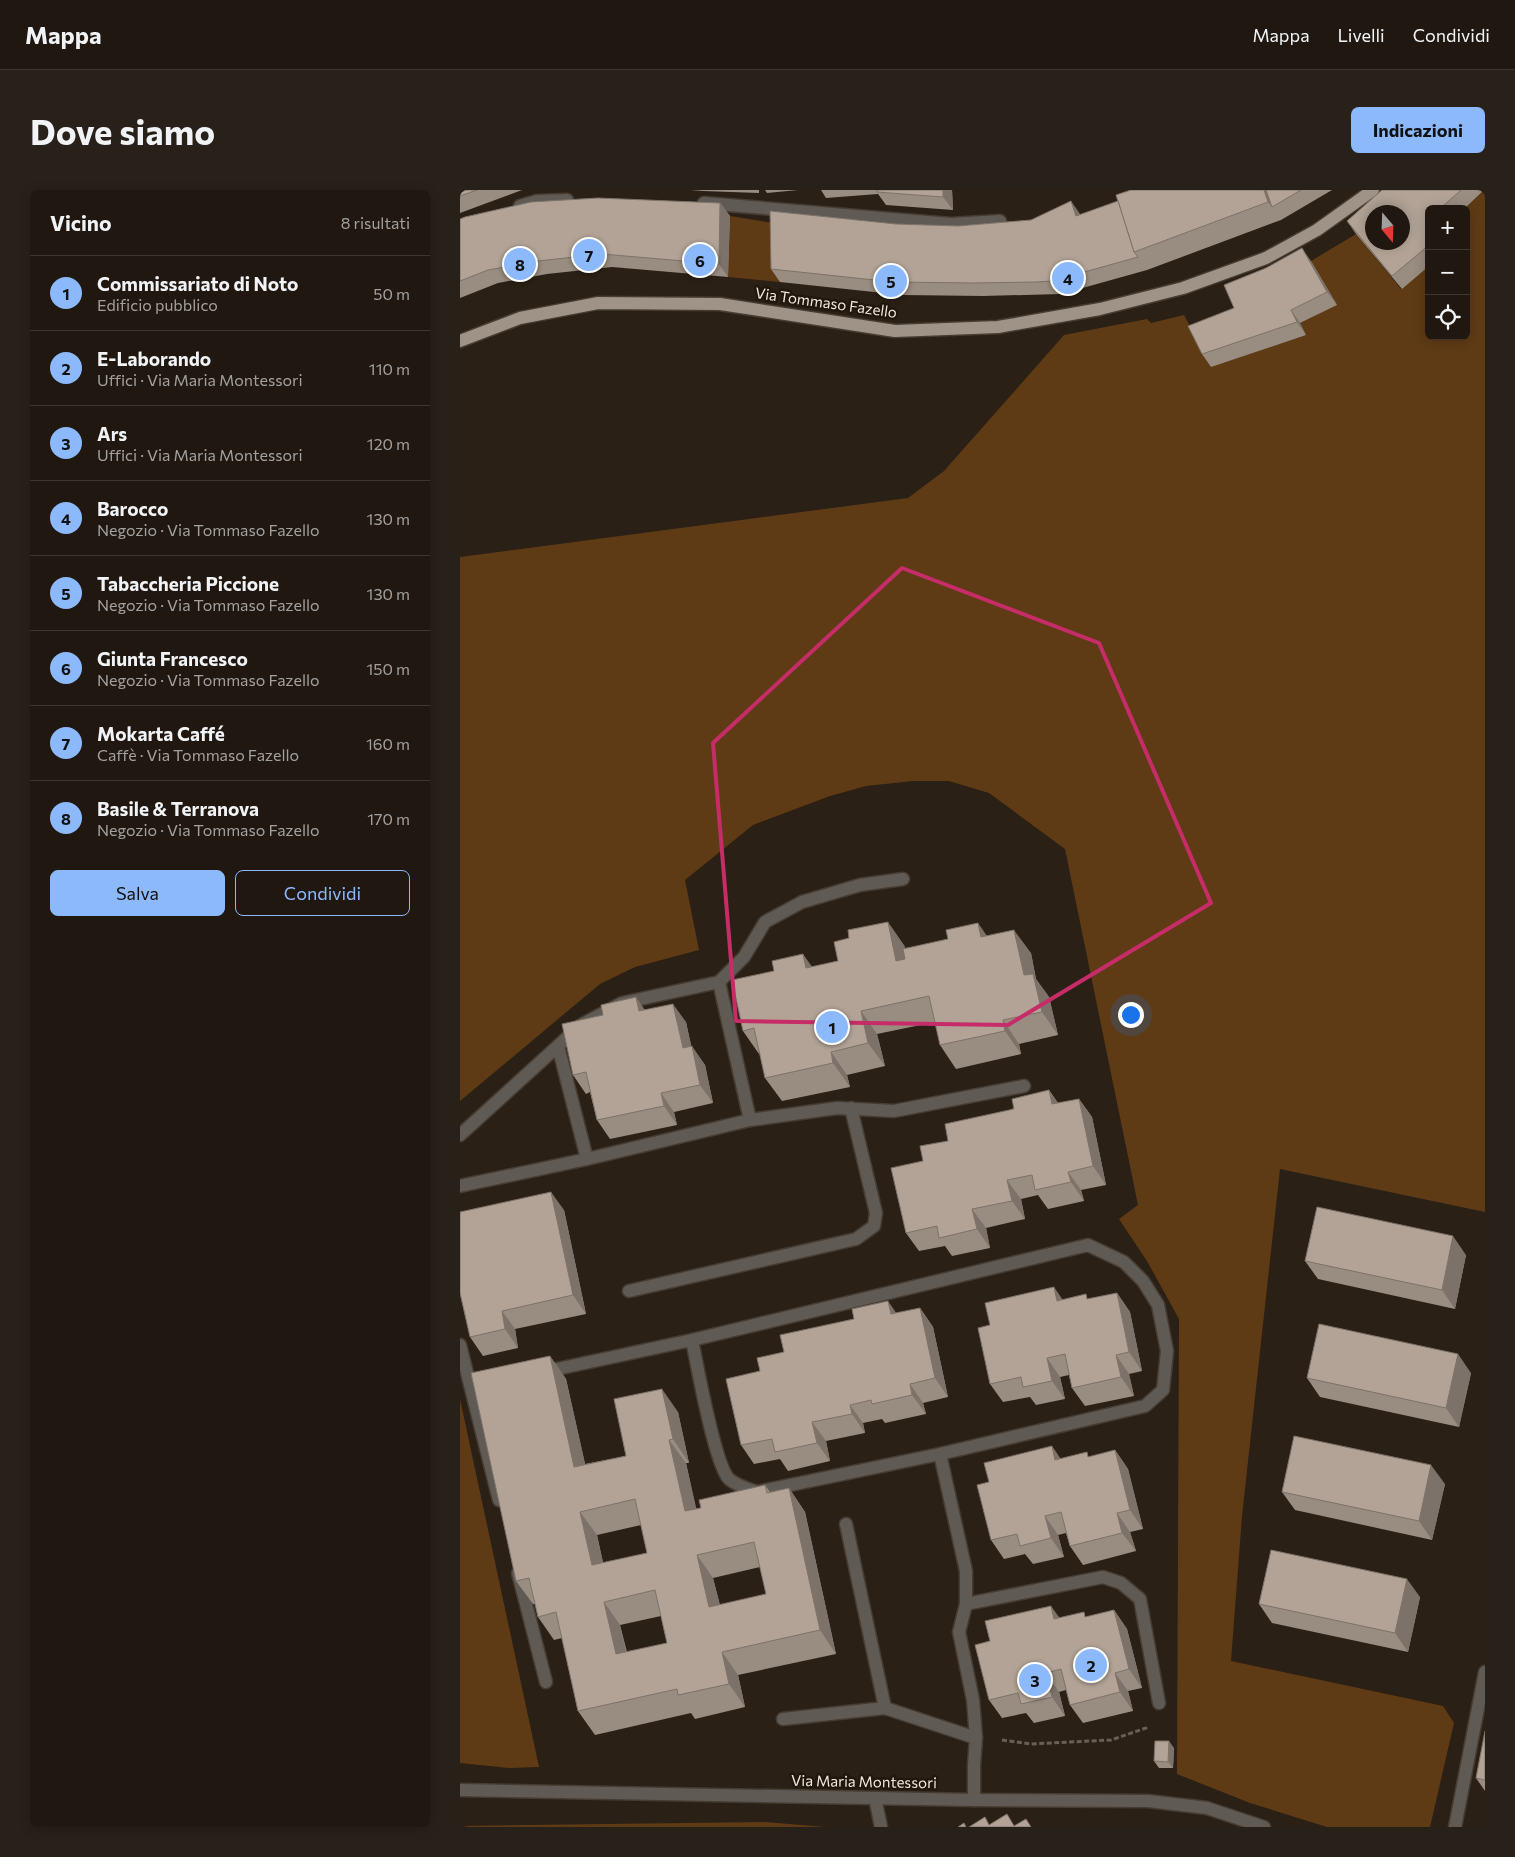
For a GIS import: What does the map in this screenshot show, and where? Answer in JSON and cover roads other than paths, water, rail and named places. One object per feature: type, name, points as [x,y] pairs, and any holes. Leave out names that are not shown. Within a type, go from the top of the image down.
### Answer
[{"type":"main road","name":"Via Tommaso Fazello","points":[[460,341],[520,318],[598,303],[720,304],[895,331],[998,327],[1100,309],[1173,290],[1266,258],[1317,230],[1373,190]]},
{"type":"street","points":[[509,209],[537,201],[575,200]]},
{"type":"street","points":[[694,202],[951,224],[1000,221]]},
{"type":"street","points":[[460,1135],[581,1025],[622,1002],[719,982],[744,957],[765,922],[802,902],[860,885],[902,879]]},
{"type":"street","points":[[719,982],[750,1120]]},
{"type":"street","points":[[558,1046],[587,1159]]},
{"type":"street","points":[[460,1186],[587,1159],[750,1120],[837,1108],[894,1112],[1024,1086]]},
{"type":"street","points":[[629,1291],[856,1239],[874,1226],[876,1213],[851,1108]]},
{"type":"street","points":[[528,1375],[692,1340],[1088,1245],[1124,1262],[1143,1281],[1158,1305],[1167,1351],[1163,1390],[1145,1406],[940,1454],[758,1492],[742,1487],[729,1478],[719,1459],[692,1340]]},
{"type":"street","points":[[460,1345],[475,1386],[502,1510]]},
{"type":"street","points":[[940,1454],[966,1571],[966,1604],[959,1632],[973,1700],[976,1738],[974,1800]]},
{"type":"street","points":[[846,1524],[885,1708]]},
{"type":"street","points":[[514,1558],[546,1682]]},
{"type":"street","points":[[966,1604],[1103,1577],[1121,1583],[1140,1599],[1159,1703]]},
{"type":"street","points":[[1455,1827],[1485,1672]]},
{"type":"street","points":[[783,1719],[885,1708],[976,1738]]},
{"type":"street","name":"Via Maria Montessori","points":[[460,1790],[481,1792],[974,1800],[1148,1800],[1207,1808],[1264,1827]]},
{"type":"street","points":[[875,1798],[881,1827]]},
{"type":"place","name":"Mokarta Caffé","points":[[589,255]]},
{"type":"place","name":"Giunta Francesco","points":[[700,260]]},
{"type":"place","name":"Basile & Terranova","points":[[520,264]]},
{"type":"place","name":"Barocco","points":[[1068,278]]},
{"type":"place","name":"Tabaccheria Piccione","points":[[891,281]]},
{"type":"place","name":"Commissariato di Noto","points":[[832,1027]]},
{"type":"place","name":"E-Laborando","points":[[1091,1665]]},
{"type":"place","name":"Ars","points":[[1035,1680]]}]
